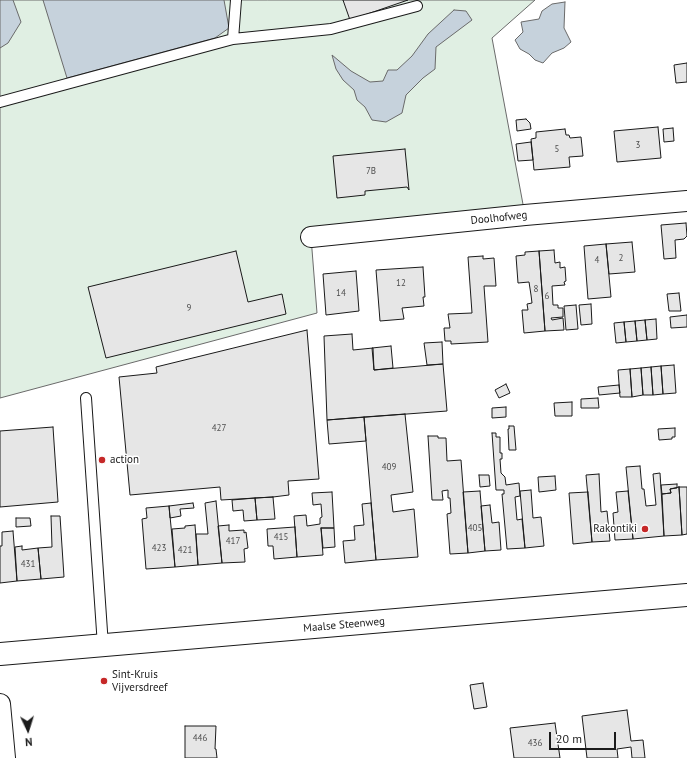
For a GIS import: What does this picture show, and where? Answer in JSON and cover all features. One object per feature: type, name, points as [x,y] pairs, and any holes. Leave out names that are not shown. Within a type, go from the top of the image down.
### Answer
[{"type":"main road","name":"Maalse Steenweg","points":[[0,654],[687,595]]},
{"type":"street","name":"Doolhofweg","points":[[311,237],[525,215],[687,201]]},
{"type":"street","points":[[0,704],[5,758]]},
{"type":"lane","points":[[233,39],[236,0]]},
{"type":"lane","points":[[0,102],[233,39],[331,30],[417,6]]},
{"type":"lane","points":[[86,398],[103,646]]},
{"type":"green space","points":[[0,0],[535,0],[492,38],[525,215],[311,237],[317,313],[0,398]]},
{"type":"shaded area","points":[[0,0],[13,0],[21,22],[8,43],[0,48]]},
{"type":"shaded area","points":[[43,0],[224,0],[229,28],[215,38],[67,78]]},
{"type":"shaded area","points":[[565,2],[564,28],[571,42],[564,48],[552,53],[543,63],[535,60],[529,54],[520,49],[515,40],[523,32],[521,22],[539,19],[542,11],[552,4]]},
{"type":"shaded area","points":[[454,10],[466,11],[472,20],[436,47],[435,69],[423,78],[406,95],[402,113],[386,122],[372,120],[365,107],[357,100],[354,90],[343,80],[336,69],[332,55],[351,71],[370,82],[383,81],[388,70],[397,70],[412,56],[428,34]]},
{"type":"building","points":[[343,0],[408,0],[350,20]]},
{"type":"building","points":[[687,63],[687,82],[676,83],[674,65]]},
{"type":"building","points":[[526,119],[530,123],[531,129],[517,131],[516,120]]},
{"type":"building","points":[[658,127],[661,158],[617,162],[614,131]]},
{"type":"building","points":[[673,128],[674,141],[664,142],[663,129]]},
{"type":"building","points":[[565,129],[566,135],[569,135],[570,138],[581,137],[583,156],[569,157],[570,167],[534,170],[531,139],[536,138],[536,132]]},
{"type":"building","points":[[531,142],[533,160],[518,161],[516,144]]},
{"type":"building","points":[[405,149],[409,190],[407,187],[365,191],[365,195],[337,198],[333,156]]},
{"type":"building","points":[[686,223],[687,236],[684,239],[675,240],[676,258],[664,259],[661,225]]},
{"type":"building","points":[[632,242],[635,272],[609,274],[606,244]]},
{"type":"building","points":[[606,244],[611,297],[588,299],[584,246]]},
{"type":"building","points":[[554,250],[555,263],[560,262],[560,268],[565,267],[566,281],[564,282],[565,285],[552,286],[553,305],[558,305],[558,308],[563,308],[563,317],[551,318],[552,320],[563,318],[564,330],[545,331],[539,251]]},
{"type":"building","points":[[236,251],[248,302],[282,294],[286,314],[106,358],[88,287]]},
{"type":"building","points":[[539,251],[545,331],[524,333],[522,310],[528,310],[527,304],[532,303],[529,282],[518,283],[516,256],[525,255],[525,252]]},
{"type":"building","points":[[483,256],[483,259],[494,258],[496,286],[484,286],[488,342],[451,344],[451,341],[445,341],[444,328],[450,328],[448,314],[472,313],[468,257]]},
{"type":"building","points":[[423,267],[425,297],[423,297],[424,306],[402,308],[404,319],[380,321],[376,270]]},
{"type":"building","points":[[356,271],[359,311],[326,315],[323,274]]},
{"type":"building","points":[[679,293],[681,311],[669,311],[667,294]]},
{"type":"building","points":[[591,304],[592,324],[581,325],[579,305]]},
{"type":"building","points":[[576,305],[578,329],[566,330],[564,306]]},
{"type":"building","points":[[687,315],[687,327],[671,328],[670,317]]},
{"type":"building","points":[[656,319],[657,339],[647,340],[645,320]]},
{"type":"building","points":[[645,320],[647,340],[637,341],[635,321]]},
{"type":"building","points":[[635,321],[637,341],[626,342],[624,322]]},
{"type":"building","points":[[624,322],[626,342],[616,343],[614,323]]},
{"type":"building","points":[[307,330],[319,479],[288,481],[289,495],[273,497],[221,500],[220,487],[130,495],[119,377],[157,373],[156,367]]},
{"type":"building","points":[[352,334],[353,350],[373,348],[374,370],[443,364],[447,411],[327,420],[324,336]]},
{"type":"building","points":[[442,342],[443,364],[427,365],[424,343]]},
{"type":"building","points":[[391,346],[393,368],[374,370],[372,348]]},
{"type":"building","points":[[674,365],[676,393],[663,394],[661,366]]},
{"type":"building","points":[[661,366],[663,394],[653,395],[651,367]]},
{"type":"building","points":[[651,367],[653,395],[643,395],[641,368]]},
{"type":"building","points":[[641,368],[643,395],[632,397],[630,369]]},
{"type":"building","points":[[630,369],[632,397],[620,397],[618,370]]},
{"type":"building","points":[[506,384],[510,393],[499,398],[495,390]]},
{"type":"building","points":[[619,385],[620,393],[599,395],[598,387]]},
{"type":"building","points":[[598,398],[599,408],[581,408],[581,399]]},
{"type":"building","points":[[572,402],[572,416],[555,416],[554,403]]},
{"type":"building","points":[[506,407],[506,417],[492,418],[492,408]]},
{"type":"building","points":[[405,414],[413,492],[391,495],[393,512],[414,509],[418,557],[376,560],[364,417]]},
{"type":"building","points":[[364,417],[366,441],[329,444],[327,420]]},
{"type":"building","points":[[509,426],[514,426],[516,450],[509,450]]},
{"type":"building","points":[[53,427],[58,502],[0,507],[0,431]]},
{"type":"building","points":[[675,428],[675,437],[672,437],[672,439],[659,440],[658,429]]},
{"type":"building","points":[[492,433],[496,433],[496,437],[500,437],[500,453],[502,453],[502,459],[500,459],[501,473],[505,477],[506,485],[519,483],[520,496],[515,497],[517,520],[522,519],[525,548],[507,549],[502,494],[504,494],[504,490],[496,490]]},
{"type":"building","points":[[428,436],[446,438],[447,461],[461,460],[468,553],[450,554],[447,514],[451,513],[450,498],[448,498],[448,490],[442,491],[443,500],[432,500]]},
{"type":"building","points":[[640,466],[642,489],[644,489],[646,506],[656,505],[653,474],[660,473],[664,536],[633,539],[626,467]]},
{"type":"building","points":[[599,474],[601,512],[607,511],[610,541],[592,542],[586,475]]},
{"type":"building","points":[[479,475],[489,475],[490,486],[480,487]]},
{"type":"building","points":[[555,476],[556,490],[539,492],[538,477]]},
{"type":"building","points":[[677,484],[677,488],[670,489],[671,493],[662,494],[661,485]]},
{"type":"building","points":[[679,487],[682,535],[664,536],[662,494],[671,493],[670,489]]},
{"type":"building","points":[[679,487],[687,487],[687,534],[682,535]]},
{"type":"building","points":[[531,490],[533,518],[541,517],[544,546],[525,548],[520,491]]},
{"type":"building","points":[[480,491],[485,551],[468,553],[463,492]]},
{"type":"building","points":[[628,491],[633,539],[615,540],[613,513],[618,512],[616,492]]},
{"type":"building","points":[[332,492],[334,528],[321,528],[323,555],[297,557],[294,516],[306,515],[307,526],[320,524],[320,518],[322,517],[321,504],[313,505],[312,493]]},
{"type":"building","points":[[588,492],[592,542],[573,544],[569,493]]},
{"type":"building","points":[[273,497],[275,519],[257,520],[255,498]]},
{"type":"building","points":[[255,498],[257,520],[244,521],[243,510],[233,511],[232,500]]},
{"type":"building","points":[[216,501],[222,563],[198,565],[196,534],[208,534],[205,503]]},
{"type":"building","points":[[193,503],[194,508],[180,509],[181,516],[170,518],[169,506]]},
{"type":"building","points":[[371,503],[376,560],[345,563],[343,541],[355,540],[354,526],[364,525],[362,504]]},
{"type":"building","points":[[490,505],[492,523],[499,522],[501,550],[485,551],[481,506]]},
{"type":"building","points":[[169,506],[175,567],[146,569],[142,519],[147,518],[146,508]]},
{"type":"building","points":[[51,516],[60,516],[64,577],[41,579],[38,548],[52,547]]},
{"type":"building","points":[[16,518],[30,518],[31,526],[16,527]]},
{"type":"building","points":[[195,525],[198,565],[175,567],[172,529],[185,528],[185,526]]},
{"type":"building","points":[[229,525],[229,531],[244,530],[244,533],[246,532],[248,548],[244,549],[245,562],[222,563],[218,526]]},
{"type":"building","points":[[295,527],[297,557],[274,559],[273,546],[268,546],[267,529]]},
{"type":"building","points":[[321,528],[334,528],[335,547],[323,548]]},
{"type":"building","points":[[13,531],[17,581],[0,583],[0,546],[2,546],[2,532]]},
{"type":"building","points":[[22,546],[22,550],[38,548],[41,579],[17,581],[15,547]]},
{"type":"building","points":[[483,683],[487,707],[474,709],[470,685]]},
{"type":"building","points":[[627,710],[631,741],[643,740],[645,758],[632,758],[631,747],[617,749],[618,758],[587,758],[582,716]]},
{"type":"building","points":[[555,723],[560,758],[514,758],[510,728]]},
{"type":"building","points":[[185,726],[216,726],[215,749],[217,758],[185,758]]},
{"type":"place","name":"action","points":[[102,460]]},
{"type":"place","name":"Rakontiki","points":[[645,529]]},
{"type":"place","name":"Sint-Kruis Vijversdreef","points":[[104,681]]}]
